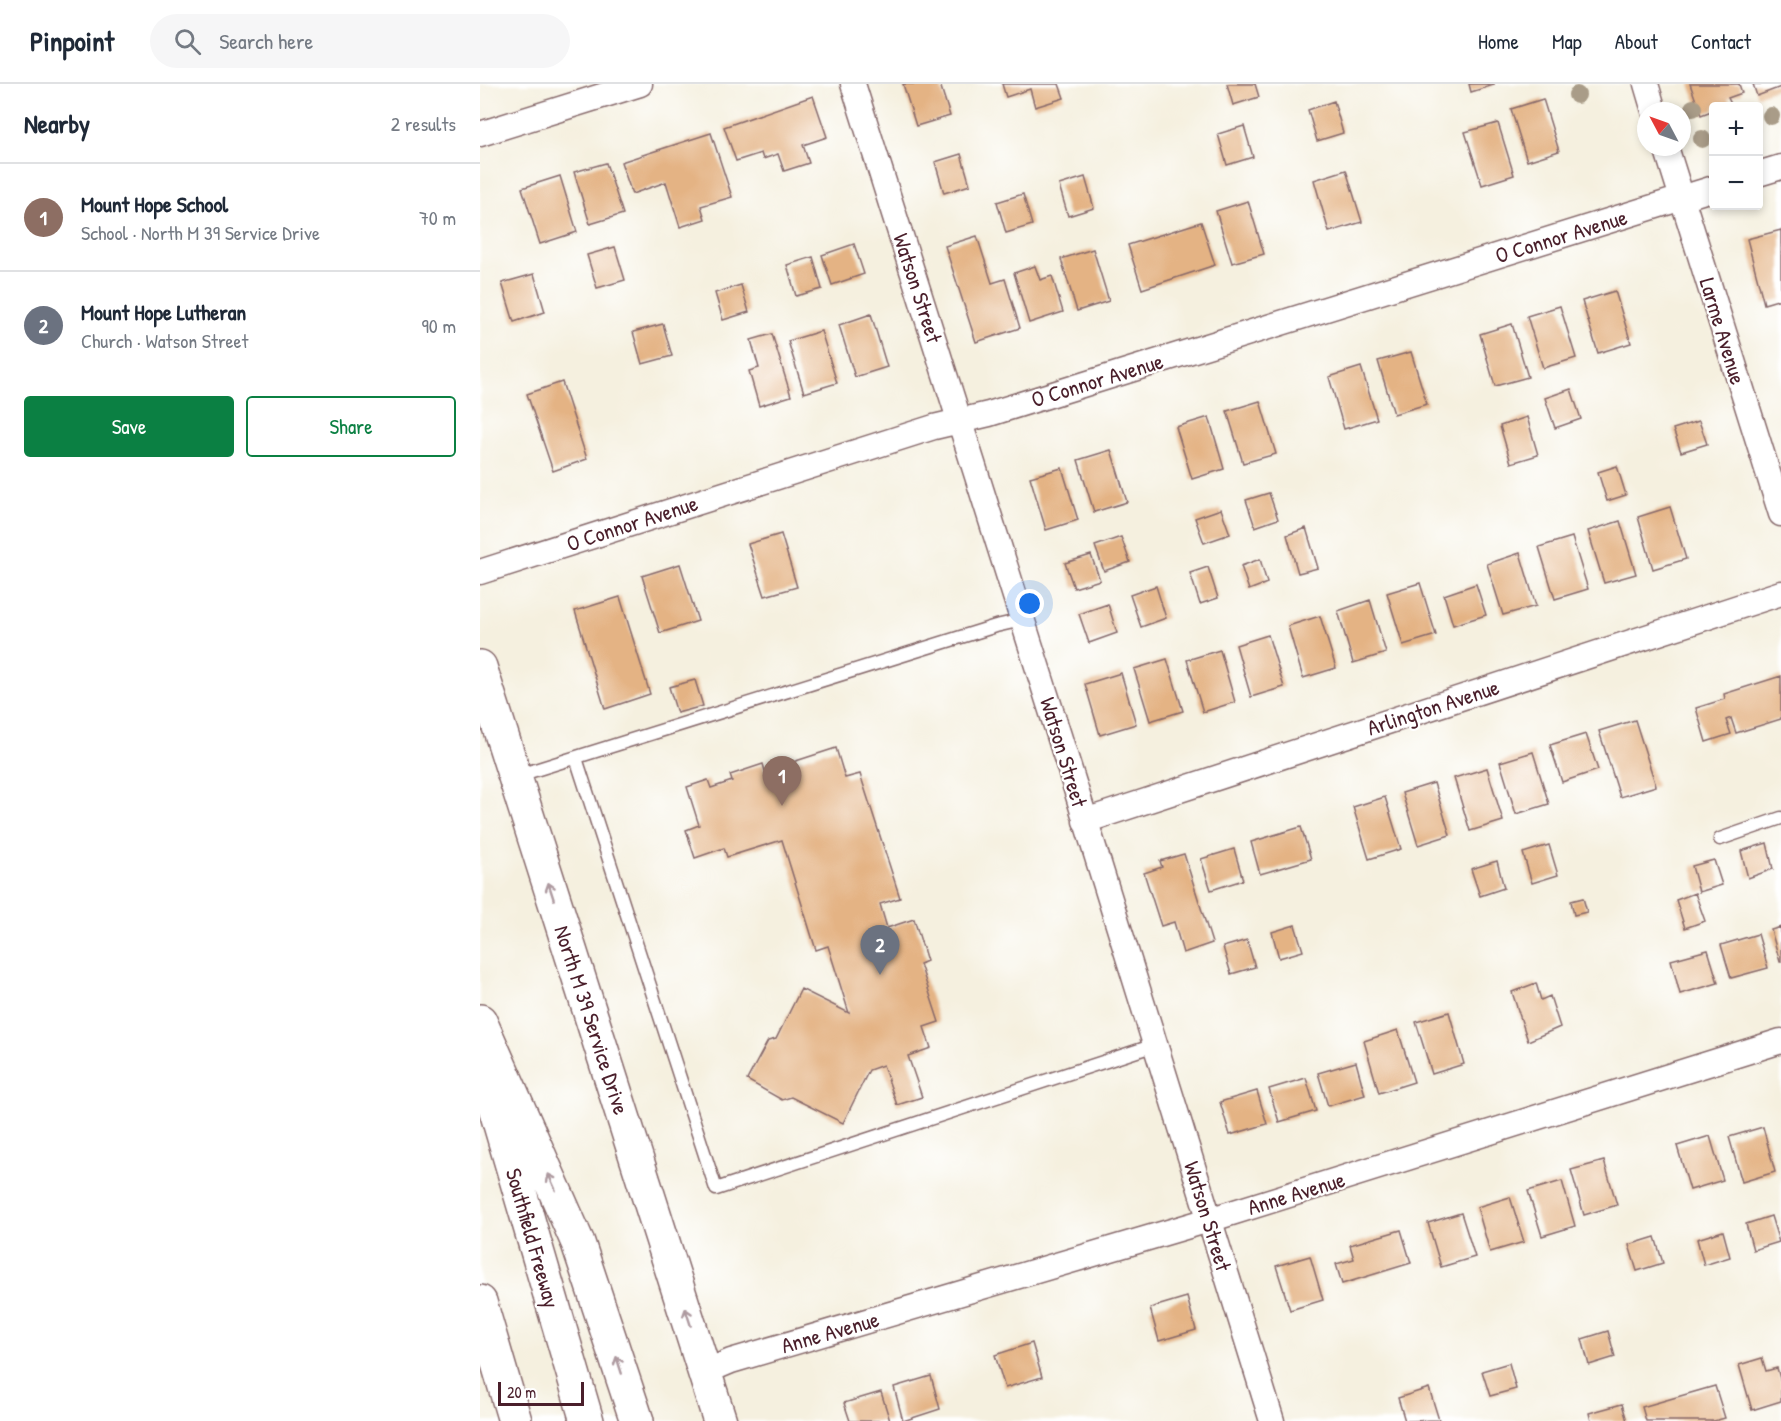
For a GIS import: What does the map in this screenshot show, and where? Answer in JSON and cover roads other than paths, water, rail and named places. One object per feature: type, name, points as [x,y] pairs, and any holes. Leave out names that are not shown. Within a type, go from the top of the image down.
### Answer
[{"type":"main road","name":"North M 39 Service Drive","points":[[480,667],[720,1421]]},
{"type":"main road","points":[[480,1021],[578,1243],[637,1421]]},
{"type":"main road","name":"Southfield Freeway","points":[[480,1055],[587,1421]]},
{"type":"main road","points":[[480,1302],[515,1421]]},
{"type":"street","points":[[480,134],[640,84]]},
{"type":"street","name":"Watson Street","points":[[853,84],[1272,1421]]},
{"type":"street","points":[[1646,84],[1651,102]]},
{"type":"street","name":"Larme Avenue","points":[[1669,156],[1781,514]]},
{"type":"street","points":[[1763,173],[1781,168]]},
{"type":"street","name":"O Connor Avenue","points":[[480,572],[934,427],[961,423],[1709,189]]},
{"type":"street","name":"Arlington Avenue","points":[[1085,821],[1781,593]]},
{"type":"street","name":"Anne Avenue","points":[[705,1372],[731,1361],[1209,1220],[1781,1041]]},
{"type":"lane","points":[[514,776],[996,626],[1022,620]]},
{"type":"lane","points":[[576,758],[716,1189],[1155,1045]]},
{"type":"lane","points":[[1720,839],[1781,818]]},
{"type":"place","name":"Mount Hope School","points":[[782,806]]},
{"type":"place","name":"Mount Hope Lutheran","points":[[880,975]]}]
